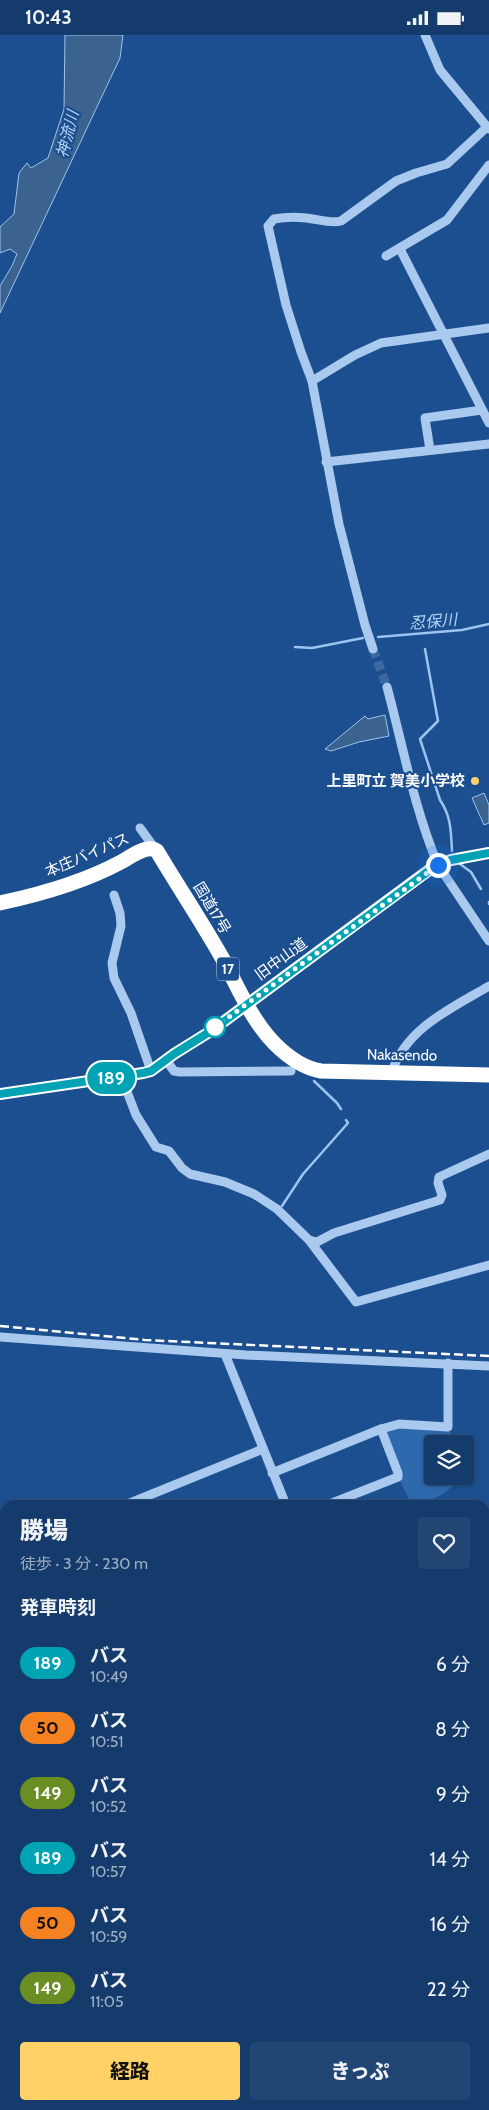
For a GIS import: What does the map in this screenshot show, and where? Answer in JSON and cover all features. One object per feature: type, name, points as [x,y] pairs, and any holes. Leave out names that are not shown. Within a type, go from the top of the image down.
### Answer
[{"type":"highway","name":"本庄バイパス","points":[[0,903],[62,887],[115,865],[148,848],[157,851]]},
{"type":"highway","name":"国道17号","points":[[157,851],[247,1003],[274,1044],[296,1061],[315,1070]]},
{"type":"highway","name":"Nakasendo","points":[[315,1070],[489,1075]]},
{"type":"main road","name":"旧中山道","points":[[0,1094],[151,1071],[201,1038],[438,865],[458,858],[489,853]]},
{"type":"street","points":[[374,649],[365,625],[341,530],[326,462],[312,381],[286,305],[268,228],[270,222],[274,219],[286,217],[306,218],[333,223],[341,221],[396,181],[447,164],[487,125],[440,70],[425,35]]},
{"type":"street","points":[[386,256],[447,220],[489,165]]},
{"type":"street","points":[[400,249],[489,423]]},
{"type":"street","points":[[312,381],[355,355],[381,343],[489,328]]},
{"type":"street","points":[[430,450],[425,418],[482,410]]},
{"type":"street","points":[[326,462],[489,443]]},
{"type":"street","points":[[387,687],[412,788],[438,865],[489,941]]},
{"type":"street","points":[[140,828],[157,851]]},
{"type":"street","points":[[114,895],[120,913],[120,926],[112,963],[114,978],[130,1013],[151,1071]]},
{"type":"street","points":[[392,1072],[399,1055],[419,1031],[446,1011],[489,986]]},
{"type":"street","points":[[166,1060],[174,1071],[180,1072],[291,1071]]},
{"type":"street","points":[[121,1077],[136,1115],[153,1145],[169,1151],[182,1168],[190,1174],[225,1182],[254,1194],[277,1209],[309,1240],[356,1302],[489,1265]]},
{"type":"street","points":[[309,1240],[317,1242],[334,1233],[438,1201],[442,1196],[438,1183],[439,1177],[489,1154]]},
{"type":"street","points":[[0,1337],[225,1354],[489,1366]]},
{"type":"street","points":[[225,1354],[284,1500]]},
{"type":"street","points":[[272,1473],[399,1424],[448,1427],[448,1363]]},
{"type":"street","points":[[340,1500],[398,1477],[382,1429]]},
{"type":"street","points":[[137,1500],[263,1449]]},
{"type":"shaded area","points":[[448,1427],[452,1435],[424,1435],[424,1485],[454,1485],[432,1500],[410,1500],[398,1477],[381,1429]]},
{"type":"water","name":"神流川","points":[[65,35],[123,35],[120,58],[0,313],[0,286],[17,254],[10,249],[0,253],[0,227],[14,214],[19,173],[27,163],[31,168],[48,158],[64,109]]},
{"type":"water","points":[[385,715],[389,736],[359,742],[331,751],[325,749],[365,716],[368,719]]},
{"type":"water","points":[[484,793],[489,805],[489,823],[484,825],[472,798]]},
{"type":"waterway","name":"忍保川","points":[[378,637],[462,630],[489,624]]},
{"type":"waterway","name":"忍保川","points":[[295,647],[312,648],[363,638]]},
{"type":"waterway","points":[[425,649],[438,721],[420,739],[440,800],[448,818],[451,830],[452,851]]},
{"type":"waterway","points":[[460,864],[471,872],[481,889]]},
{"type":"waterway","points":[[314,1081],[341,1109]]},
{"type":"waterway","points":[[282,1206],[303,1174],[348,1123],[346,1120]]},
{"type":"tunnel","points":[[373,649],[387,687]]},
{"type":"railway","points":[[0,1326],[145,1340],[489,1356]]},
{"type":"bus line","name":"189","points":[[0,1094],[151,1071],[211,1031],[426,872],[444,862],[489,853]]},
{"type":"place","name":"上里町立 賀美小学校","points":[[475,781]]},
{"type":"route","points":[[215,1027],[438,865]]}]
